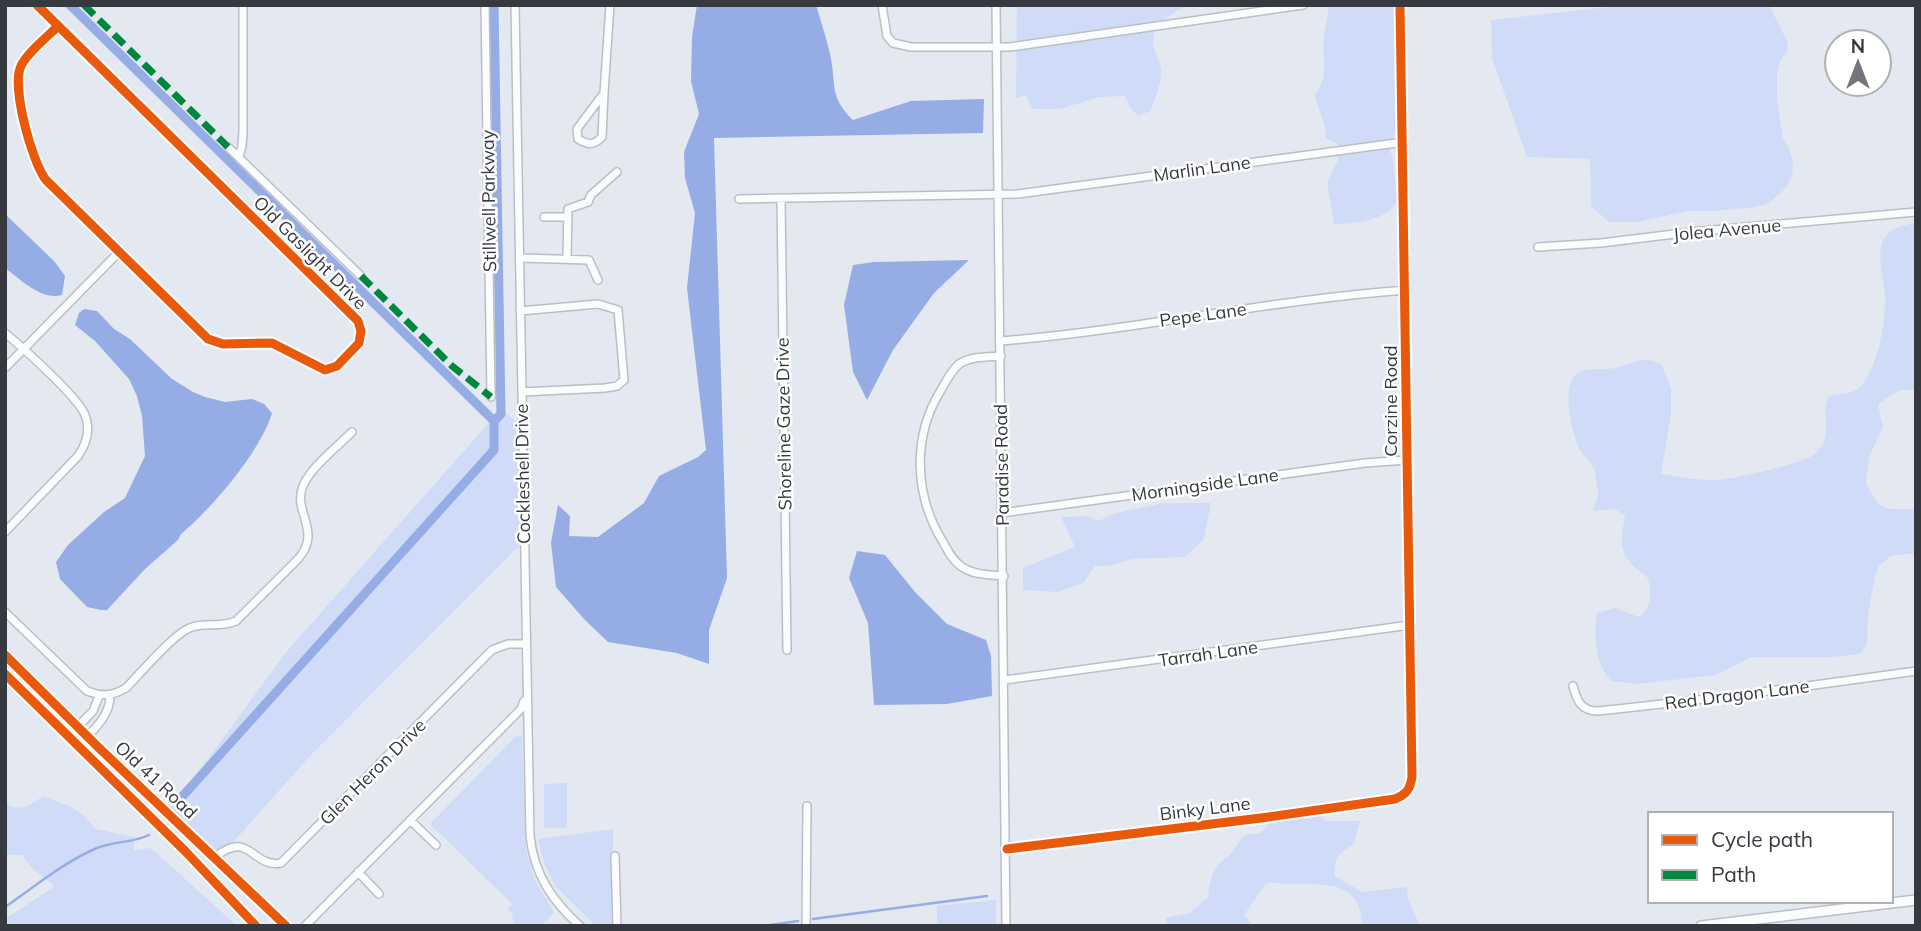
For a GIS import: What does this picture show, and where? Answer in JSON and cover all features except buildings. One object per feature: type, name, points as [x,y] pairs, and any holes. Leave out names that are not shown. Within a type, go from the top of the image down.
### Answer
[{"type":"street","name":"Old Gaslight Drive","points":[[37,5],[358,321],[362,337],[337,366],[325,370],[272,343],[223,344],[208,339],[46,180],[36,164],[17,92],[17,79],[22,64],[58,26]]},
{"type":"street","points":[[239,157],[243,138],[243,5]]},
{"type":"street","name":"Stillwell Parkway","points":[[485,5],[491,397]]},
{"type":"street","name":"Cockleshell Drive","points":[[515,5],[530,836],[532,855],[543,882],[551,895],[580,926]]},
{"type":"street","points":[[604,93],[577,129],[578,139],[587,144],[596,144],[602,137],[610,5]]},
{"type":"street","points":[[882,5],[887,36],[893,43],[901,46],[997,47],[1189,23],[1303,5]]},
{"type":"street","name":"Paradise Road","points":[[996,5],[1006,926]]},
{"type":"street","name":"Corzine Road","points":[[1400,5],[1412,776],[1411,786],[1406,794]]},
{"type":"street","name":"Marlin Lane","points":[[739,199],[1000,195],[1404,142]]},
{"type":"street","points":[[228,147],[361,276]]},
{"type":"street","points":[[568,259],[568,209],[588,202],[591,195],[617,172]]},
{"type":"street","name":"Shoreline Gaze Drive","points":[[781,198],[787,650]]},
{"type":"street","name":"Jolea Avenue","points":[[1538,247],[1916,212]]},
{"type":"street","points":[[544,217],[568,217]]},
{"type":"street","points":[[5,368],[119,252]]},
{"type":"street","points":[[520,258],[589,260],[597,280]]},
{"type":"street","name":"Pepe Lane","points":[[1000,341],[1282,303],[1406,290]]},
{"type":"street","points":[[520,311],[598,304],[618,310],[624,380],[617,386],[605,388],[522,392]]},
{"type":"street","points":[[5,333],[78,404],[88,424],[88,435],[78,456],[5,532]]},
{"type":"street","points":[[1001,356],[966,361],[952,372],[935,400],[927,420],[922,441],[920,473],[929,516],[951,556],[965,569],[1004,576]]},
{"type":"street","points":[[5,612],[79,685],[99,695],[110,696],[126,688],[183,631],[202,625],[228,625],[236,621],[298,559],[309,542],[309,531],[300,498],[302,487],[308,477],[352,432]]},
{"type":"street","name":"Morningside Lane","points":[[1002,513],[1365,463],[1407,460]]},
{"type":"street","name":"Tarrah Lane","points":[[1005,680],[1410,625]]},
{"type":"street","name":"Glen Heron Drive","points":[[214,858],[240,846],[274,864],[287,858],[492,650],[508,644],[526,644]]},
{"type":"street","name":"Old 41 Road","points":[[5,656],[286,926]]},
{"type":"street","name":"Red Dragon Lane","points":[[1573,686],[1577,702],[1588,711],[1598,711],[1697,701],[1754,691],[1916,671]]},
{"type":"street","name":"Old 41 Road","points":[[5,674],[186,851],[256,926]]},
{"type":"street","points":[[305,926],[521,709],[526,693]]},
{"type":"street","points":[[69,736],[93,711],[99,695]]},
{"type":"street","points":[[78,746],[106,715],[110,696]]},
{"type":"street","name":"Binky Lane","points":[[1007,849],[1261,818],[1395,799],[1406,794]]},
{"type":"street","points":[[806,926],[807,806]]},
{"type":"street","points":[[410,820],[436,845]]},
{"type":"street","points":[[615,856],[617,926]]},
{"type":"street","points":[[358,872],[379,894]]},
{"type":"street","points":[[1893,903],[1916,900]]},
{"type":"street","points":[[1701,926],[1891,903]]},
{"type":"shaded area","points":[[1017,5],[1188,5],[1162,21],[1155,32],[1154,48],[1161,74],[1158,91],[1150,111],[1138,116],[1125,96],[1099,97],[1060,109],[1033,109],[1025,95],[1016,98]]},
{"type":"shaded area","points":[[1396,5],[1397,125],[1390,151],[1398,196],[1393,206],[1379,217],[1334,224],[1327,183],[1338,160],[1339,145],[1326,138],[1315,94],[1320,88],[1324,73],[1323,41],[1329,6]]},
{"type":"shaded area","points":[[1627,5],[1769,5],[1788,43],[1777,74],[1777,100],[1783,139],[1790,150],[1793,163],[1792,176],[1786,188],[1768,204],[1716,211],[1688,211],[1637,222],[1609,222],[1591,206],[1590,159],[1527,157],[1492,58],[1491,20]]},
{"type":"shaded area","points":[[1916,223],[1916,390],[1900,390],[1878,404],[1883,426],[1869,458],[1866,484],[1879,505],[1890,509],[1913,509],[1916,553],[1891,556],[1879,566],[1868,615],[1867,643],[1860,654],[1832,657],[1752,657],[1716,675],[1637,684],[1611,681],[1601,666],[1596,649],[1597,613],[1615,608],[1639,617],[1649,604],[1650,589],[1648,578],[1632,564],[1624,552],[1622,538],[1625,516],[1615,509],[1593,511],[1599,493],[1595,472],[1577,443],[1571,424],[1569,392],[1574,377],[1583,371],[1615,368],[1638,361],[1648,360],[1661,364],[1671,388],[1671,414],[1661,474],[1714,480],[1765,471],[1806,459],[1815,454],[1824,441],[1829,396],[1856,390],[1863,384],[1874,362],[1882,334],[1885,309],[1880,261],[1883,240],[1889,232]]},
{"type":"shaded area","points":[[501,409],[520,425],[520,545],[309,757],[220,857],[170,810],[287,651]]},
{"type":"shaded area","points":[[1164,503],[1211,503],[1204,539],[1185,557],[1132,559],[1108,566],[1095,566],[1083,583],[1058,592],[1023,590],[1023,568],[1075,547],[1061,517],[1087,516],[1099,521],[1112,514]]},
{"type":"shaded area","points":[[517,735],[522,737],[526,850],[534,879],[554,912],[541,924],[532,926],[514,926],[512,914],[508,909],[512,904],[430,824]]},
{"type":"shaded area","points":[[567,783],[567,828],[544,828],[544,784]]},
{"type":"shaded area","points":[[43,796],[71,807],[96,829],[134,837],[134,850],[151,848],[237,926],[5,926],[5,919],[55,886],[34,870],[22,855],[5,855],[5,804],[25,807]]},
{"type":"shaded area","points":[[1321,816],[1326,821],[1360,821],[1354,845],[1344,850],[1336,860],[1335,876],[1362,892],[1407,887],[1408,898],[1420,926],[1362,926],[1359,908],[1352,896],[1342,889],[1315,884],[1270,882],[1244,915],[1253,926],[1167,926],[1166,918],[1190,913],[1208,897],[1215,869],[1245,836],[1261,833],[1269,823]]},
{"type":"shaded area","points":[[613,829],[613,926],[596,926],[556,887],[544,863],[538,839]]},
{"type":"shaded area","points":[[996,900],[996,926],[937,926],[937,906]]},
{"type":"water","points":[[697,5],[816,5],[830,54],[837,96],[845,112],[853,120],[911,101],[984,99],[983,133],[714,138],[727,578],[709,630],[709,664],[677,653],[608,642],[556,587],[551,543],[558,505],[570,516],[569,536],[598,537],[644,503],[659,476],[698,457],[706,450],[687,288],[695,213],[685,178],[684,152],[699,114],[691,81],[692,37]]},
{"type":"water","points":[[5,214],[54,261],[65,276],[62,295],[39,292],[5,268]]},
{"type":"water","points":[[969,260],[934,293],[893,350],[867,400],[853,372],[844,305],[853,265]]},
{"type":"water","points":[[84,309],[97,311],[172,379],[193,392],[225,402],[252,399],[264,404],[272,413],[257,444],[220,495],[107,610],[87,607],[60,579],[56,562],[68,545],[104,512],[125,498],[145,456],[142,416],[129,379],[95,341],[75,325],[79,313]]},
{"type":"water","points":[[857,551],[885,555],[915,592],[947,624],[986,640],[991,656],[992,696],[947,704],[874,705],[868,623],[849,578]]},
{"type":"waterway","points":[[70,5],[494,421],[494,450],[180,799]]},
{"type":"waterway","points":[[494,5],[501,414],[494,421]]},
{"type":"waterway","points":[[5,907],[73,860],[103,846],[149,835]]},
{"type":"waterway","points":[[813,919],[987,896]]},
{"type":"waterway","points":[[763,926],[798,921]]},
{"type":"marked path","points":[[84,5],[228,147]]},
{"type":"marked path","points":[[361,276],[452,366],[491,397]]},
{"type":"cycle path","points":[[37,5],[358,321],[361,331],[359,343],[337,366],[325,370],[272,343],[223,344],[208,339],[46,180],[40,171],[24,124],[19,76],[27,56],[58,26]]},
{"type":"cycle path","points":[[1007,849],[1395,799],[1409,788],[1412,777],[1400,5]]},
{"type":"cycle path","points":[[5,655],[286,926]]},
{"type":"cycle path","points":[[5,674],[185,851],[256,926]]}]
